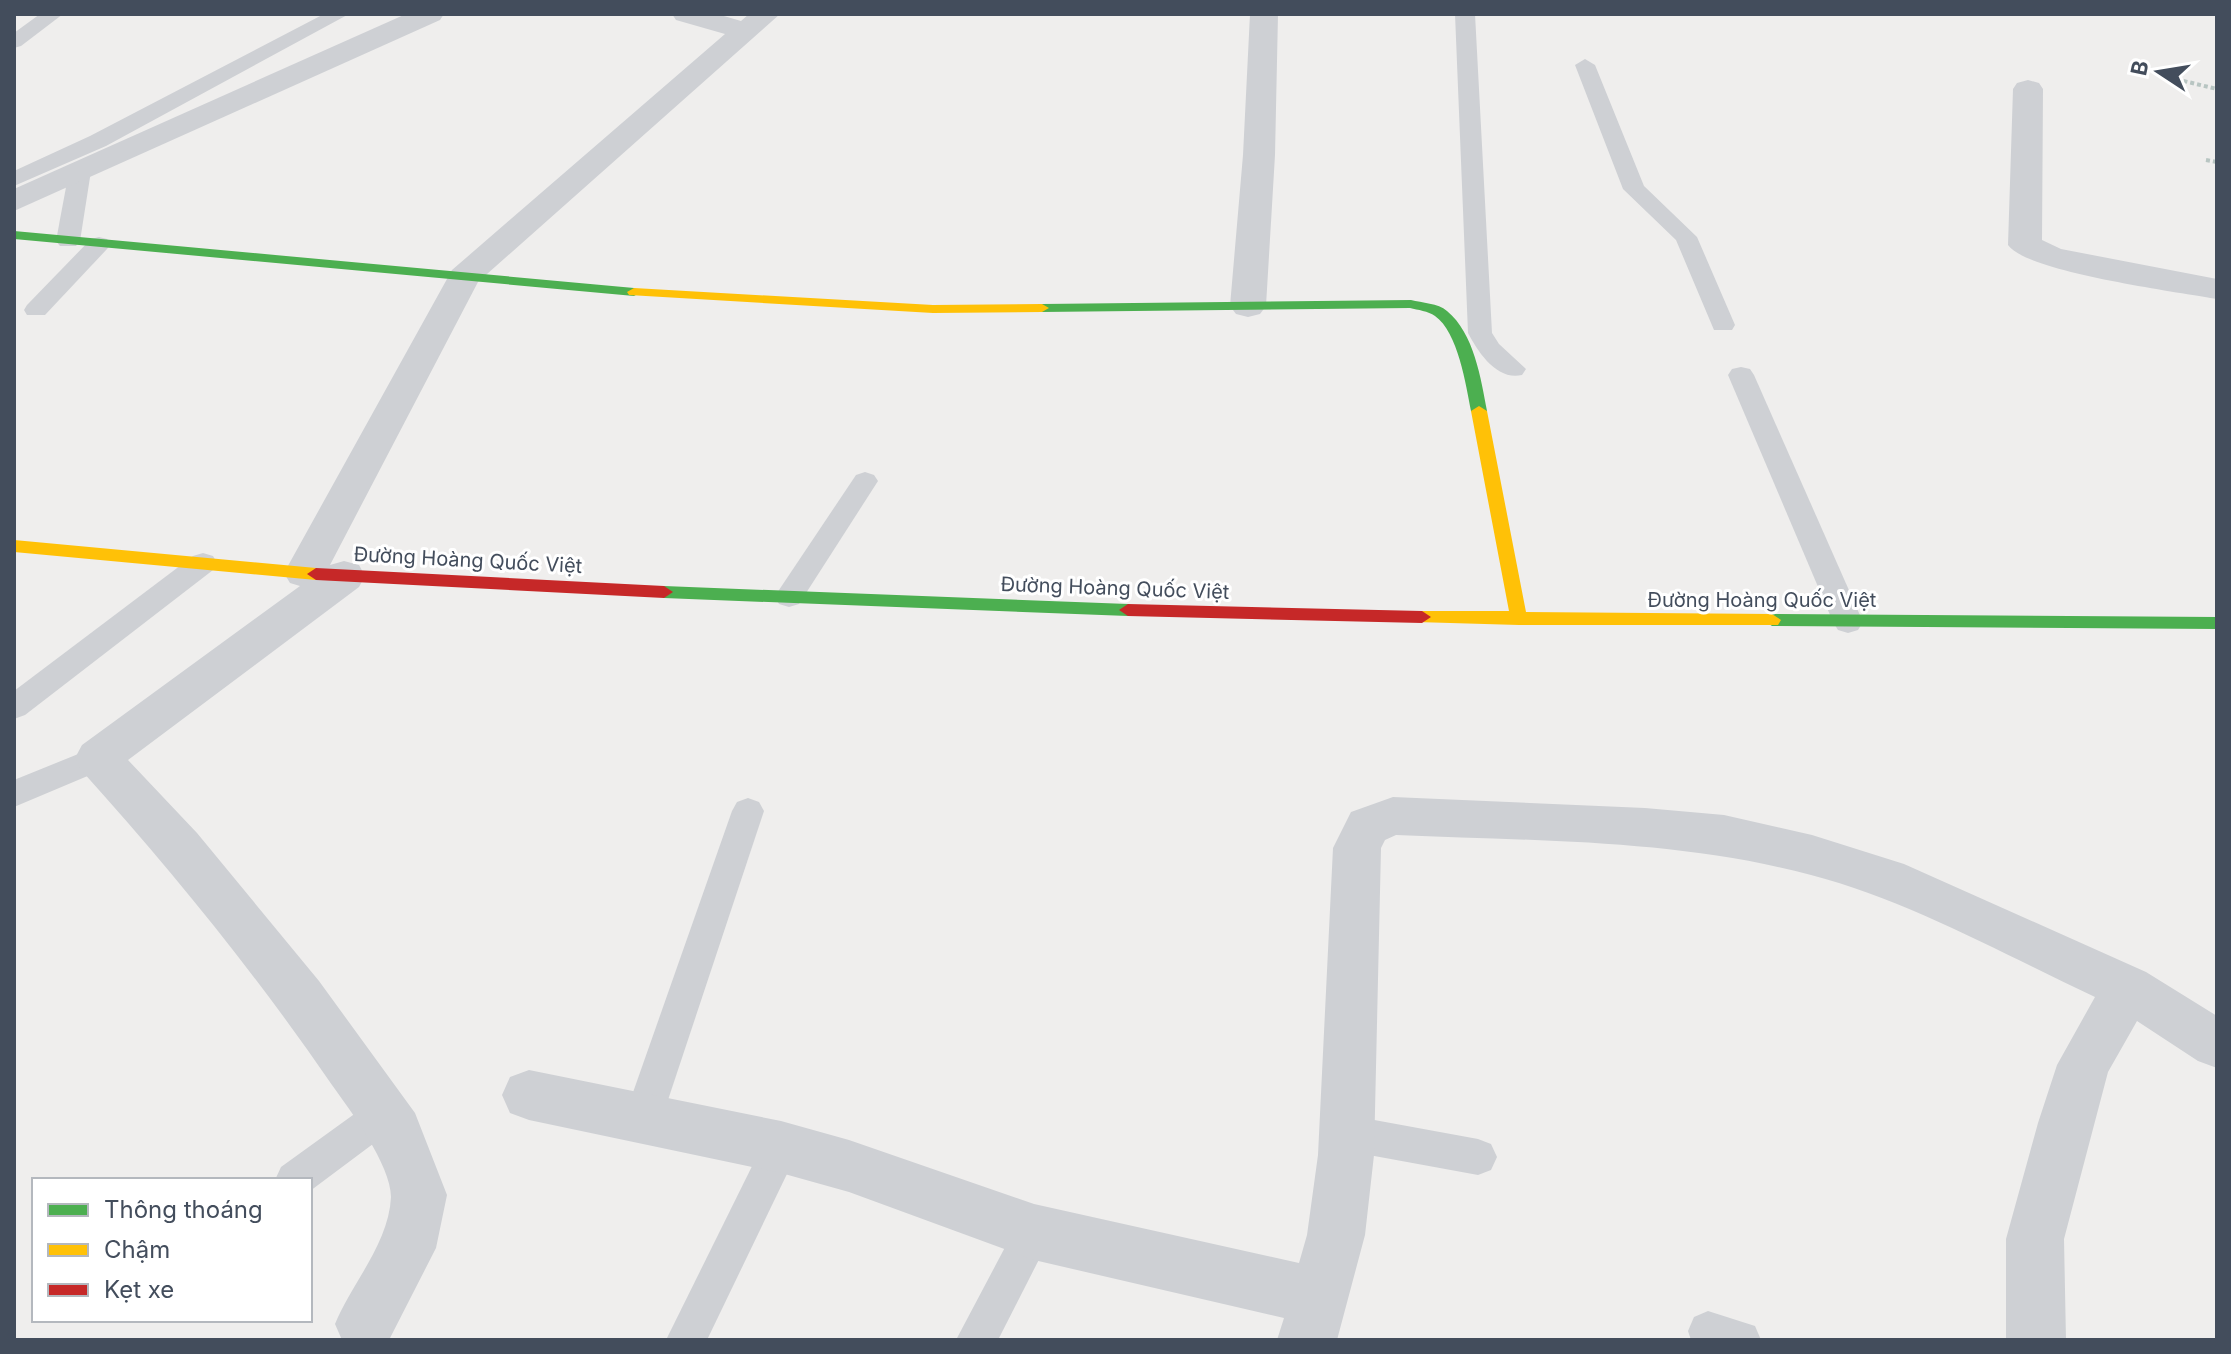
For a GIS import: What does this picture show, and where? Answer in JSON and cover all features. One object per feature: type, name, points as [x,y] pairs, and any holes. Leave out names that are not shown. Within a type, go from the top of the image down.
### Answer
[{"type":"main road","points":[[14,235],[591,289],[933,309],[1411,304],[1441,313],[1471,370],[1519,619]]},
{"type":"main road","name":"Đường Hoàng Quốc Việt","points":[[14,546],[324,574],[789,597],[1289,616],[2217,623]]},
{"type":"street","points":[[14,201],[430,14]]},
{"type":"street","points":[[686,14],[756,22]]},
{"type":"street","points":[[1248,306],[1259,155],[1264,14]]},
{"type":"street","points":[[365,1324],[407,1248],[419,1195],[396,1131],[301,997],[180,847],[98,758],[324,574],[464,277],[756,22]]},
{"type":"street","points":[[2028,89],[2025,245],[2052,257],[2217,289]]},
{"type":"street","points":[[529,1095],[781,1147],[849,1166],[1034,1232],[1313,1319],[1336,1235],[1347,1133],[1357,848],[1368,826],[1393,816],[1645,827],[1724,835],[1812,855],[1887,878],[2128,988],[2217,1044]]},
{"type":"street","points":[[2036,1340],[2035,1239],[2057,1152],[2084,1065],[2128,988]]},
{"type":"lane","points":[[14,42],[53,14]]},
{"type":"lane","points":[[330,14],[338,14]]},
{"type":"lane","points":[[14,179],[98,141],[338,14]]},
{"type":"lane","points":[[1465,14],[1480,333],[1489,349],[1513,369]]},
{"type":"lane","points":[[1585,65],[1634,189],[1686,237],[1723,325]]},
{"type":"lane","points":[[68,241],[80,171]]},
{"type":"lane","points":[[36,310],[99,244]]},
{"type":"lane","points":[[1741,375],[1848,622]]},
{"type":"lane","points":[[789,597],[865,481]]},
{"type":"lane","points":[[14,707],[203,563]]},
{"type":"lane","points":[[14,794],[98,758]]},
{"type":"lane","points":[[643,1118],[748,811]]},
{"type":"lane","points":[[297,1178],[384,1114]]},
{"type":"lane","points":[[1347,1133],[1478,1157]]},
{"type":"lane","points":[[686,1340],[781,1147]]},
{"type":"lane","points":[[976,1340],[1034,1232]]},
{"type":"path","points":[[2163,76],[2217,89]]},
{"type":"path","points":[[2206,160],[2217,162]]},
{"type":"traffic: fast","points":[[14,235],[634,292]]},
{"type":"traffic: fast","points":[[1042,308],[1411,304],[1439,312],[1450,323],[1467,360],[1479,411]]},
{"type":"traffic: fast","points":[[664,592],[1128,610]]},
{"type":"traffic: fast","points":[[1772,620],[2217,623]]},
{"type":"traffic: slow","points":[[634,292],[933,309],[1042,308]]},
{"type":"traffic: slow","points":[[1479,411],[1519,619]]},
{"type":"traffic: slow","points":[[14,546],[316,574]]},
{"type":"traffic: slow","points":[[1422,617],[1772,620]]},
{"type":"traffic: jam","points":[[316,574],[664,592]]},
{"type":"traffic: jam","points":[[1128,610],[1422,617]]}]
